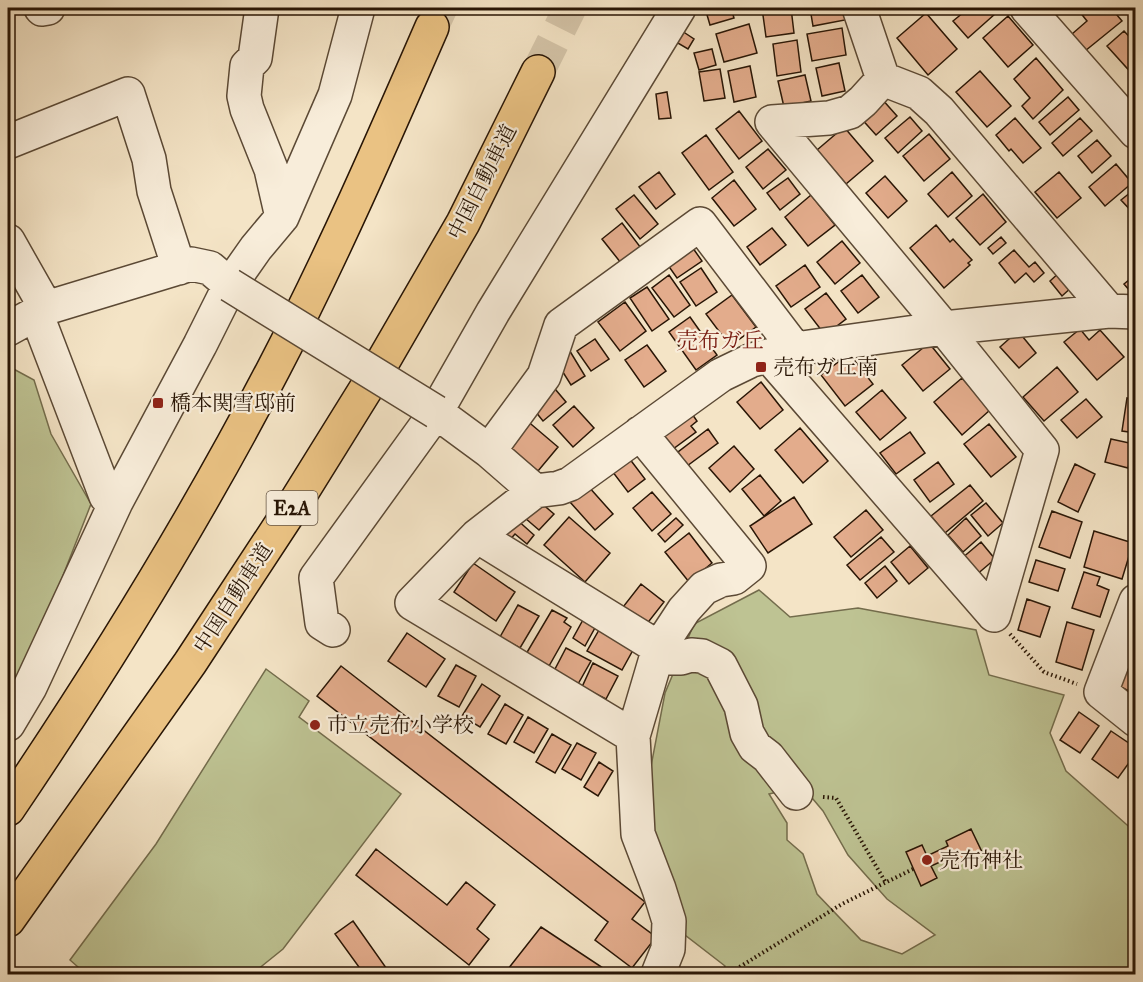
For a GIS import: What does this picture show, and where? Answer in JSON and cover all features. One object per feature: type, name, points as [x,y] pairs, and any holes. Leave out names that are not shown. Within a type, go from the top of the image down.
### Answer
[{"type":"highway","points":[[8,809],[79,704],[188,526],[275,367],[362,188],[432,27]]},
{"type":"highway","name":"中国自動車道","points":[[8,920],[190,663],[308,483],[382,363],[463,223],[538,72]]},
{"type":"street","points":[[41,8],[48,8]]},
{"type":"street","points":[[262,8],[255,58],[247,66],[244,96],[271,169],[282,217]]},
{"type":"street","points":[[8,724],[30,687],[116,502],[230,285],[256,248],[282,217],[335,95],[358,8]]},
{"type":"street","points":[[333,630],[322,623],[316,578],[436,412],[493,312],[679,8]]},
{"type":"street","points":[[859,8],[884,79],[919,93],[939,111],[1122,312]]},
{"type":"street","points":[[1028,8],[1136,132]]},
{"type":"street","points":[[884,79],[850,112],[829,118],[772,122],[944,328],[1042,450],[994,615]]},
{"type":"street","points":[[8,142],[128,94],[149,159],[154,191],[179,268]]},
{"type":"street","points":[[489,451],[544,376],[561,326],[700,224],[782,353],[994,615]]},
{"type":"street","points":[[8,241],[41,311],[106,496],[116,502]]},
{"type":"street","points":[[8,329],[41,311],[191,264],[210,268],[230,285],[436,412],[489,451],[536,490]]},
{"type":"street","points":[[633,736],[412,603],[477,536],[536,490],[559,488],[570,484],[722,375],[752,360],[782,353],[944,328],[1122,312]]},
{"type":"street","points":[[640,433],[749,566],[734,578],[721,580],[704,588],[684,610],[659,648],[633,736],[638,834],[669,921],[668,949],[657,975]]},
{"type":"street","points":[[477,536],[659,648],[669,658],[702,656],[720,665],[741,706],[747,733],[755,747],[775,765],[796,793]]},
{"type":"street","points":[[1136,601],[1101,692],[1136,720]]},
{"type":"path","points":[[994,615],[1044,672],[1101,692]]},
{"type":"path","points":[[796,793],[836,798],[886,883]]},
{"type":"path","points":[[728,975],[842,904],[913,869]]},
{"type":"green space","points":[[8,366],[34,380],[51,434],[91,504],[28,665],[8,694]]},
{"type":"green space","points":[[759,590],[790,617],[858,608],[976,630],[989,675],[1064,695],[1050,733],[1066,771],[1135,832],[1135,974],[723,974],[725,966],[685,935],[656,842],[648,782],[665,693],[694,624]],"holes":[[[802,786],[823,811],[848,855],[887,899],[935,935],[902,954],[861,940],[817,894],[803,854],[787,840],[787,823],[769,794]]]},
{"type":"green space","points":[[266,669],[309,701],[299,717],[401,794],[283,949],[252,974],[86,974],[70,960],[156,844]]},
{"type":"building","points":[[705,8],[731,8],[734,18],[710,25]]},
{"type":"building","points":[[762,8],[791,8],[794,33],[766,37]]},
{"type":"building","points":[[810,8],[843,8],[845,20],[813,26]]},
{"type":"building","points":[[969,8],[990,8],[995,14],[968,38],[953,21]]},
{"type":"building","points":[[1084,8],[1111,8],[1122,21],[1085,51],[1072,34],[1087,21],[1079,11]]},
{"type":"building","points":[[926,13],[957,49],[928,75],[897,38]]},
{"type":"building","points":[[1008,16],[1033,45],[1008,67],[983,38]]},
{"type":"building","points":[[749,24],[757,53],[724,62],[716,34]]},
{"type":"building","points":[[842,28],[846,55],[812,61],[807,34]]},
{"type":"building","points":[[682,31],[694,39],[688,49],[676,42]]},
{"type":"building","points":[[1124,31],[1136,44],[1135,77],[1107,46]]},
{"type":"building","points":[[797,40],[801,72],[777,76],[773,44]]},
{"type":"building","points":[[712,49],[716,65],[699,70],[694,53]]},
{"type":"building","points":[[1036,58],[1063,90],[1033,119],[1022,106],[1030,98],[1014,79]]},
{"type":"building","points":[[839,63],[845,91],[822,96],[816,68]]},
{"type":"building","points":[[750,66],[756,97],[734,102],[728,71]]},
{"type":"building","points":[[720,69],[725,98],[704,101],[699,72]]},
{"type":"building","points":[[980,71],[1011,106],[987,127],[956,92]]},
{"type":"building","points":[[805,75],[811,101],[784,107],[778,81]]},
{"type":"building","points":[[667,92],[671,118],[659,119],[656,94]]},
{"type":"building","points":[[1068,97],[1079,110],[1050,135],[1039,122]]},
{"type":"building","points":[[881,98],[897,116],[876,135],[859,116]]},
{"type":"building","points":[[739,111],[762,141],[739,159],[716,129]]},
{"type":"building","points":[[910,117],[922,131],[898,153],[885,138]]},
{"type":"building","points":[[1015,118],[1041,148],[1023,163],[996,135]]},
{"type":"building","points":[[1080,118],[1092,131],[1063,156],[1052,143]]},
{"type":"building","points":[[844,127],[873,161],[846,184],[817,150]]},
{"type":"building","points":[[929,134],[950,159],[924,181],[903,156]]},
{"type":"building","points":[[706,135],[733,172],[709,190],[682,153]]},
{"type":"building","points":[[1097,140],[1111,156],[1092,173],[1078,156]]},
{"type":"building","points":[[768,149],[786,170],[763,189],[746,167]]},
{"type":"building","points":[[1116,164],[1132,183],[1105,206],[1089,187]]},
{"type":"building","points":[[659,172],[675,194],[656,209],[639,187]]},
{"type":"building","points":[[952,172],[972,196],[948,217],[928,194]]},
{"type":"building","points":[[1059,172],[1081,198],[1057,218],[1035,192]]},
{"type":"building","points":[[885,176],[907,201],[888,218],[866,193]]},
{"type":"building","points":[[788,178],[800,194],[780,210],[767,193]]},
{"type":"building","points":[[734,180],[756,209],[734,226],[712,198]]},
{"type":"building","points":[[1136,188],[1136,216],[1121,200]]},
{"type":"building","points":[[983,194],[1006,222],[980,245],[956,218]]},
{"type":"building","points":[[634,195],[658,224],[640,239],[616,209]]},
{"type":"building","points":[[811,195],[835,225],[808,246],[785,217]]},
{"type":"building","points":[[622,223],[641,248],[621,263],[602,239]]},
{"type":"building","points":[[936,225],[950,242],[953,239],[972,260],[968,263],[970,265],[944,288],[910,248]]},
{"type":"building","points":[[772,228],[786,245],[760,265],[747,247]]},
{"type":"building","points":[[1001,237],[1006,243],[993,254],[988,248]]},
{"type":"building","points":[[842,241],[860,263],[835,284],[817,262]]},
{"type":"building","points":[[690,244],[702,261],[677,278],[665,261]]},
{"type":"building","points":[[1014,250],[1029,267],[1035,262],[1044,273],[1034,282],[1026,273],[1015,283],[999,263]]},
{"type":"building","points":[[805,265],[820,287],[791,307],[776,286]]},
{"type":"building","points":[[701,268],[717,292],[696,306],[680,282]]},
{"type":"building","points":[[1061,271],[1073,286],[1062,296],[1050,281]]},
{"type":"building","points":[[1136,274],[1136,298],[1124,284]]},
{"type":"building","points":[[669,275],[690,305],[674,317],[652,288]]},
{"type":"building","points":[[862,275],[879,297],[858,313],[841,291]]},
{"type":"building","points":[[647,287],[669,319],[652,331],[630,298]]},
{"type":"building","points":[[826,293],[846,319],[825,335],[805,309]]},
{"type":"building","points":[[732,295],[756,327],[730,346],[706,314]]},
{"type":"building","points":[[625,302],[646,331],[620,351],[598,322]]},
{"type":"building","points":[[690,317],[717,355],[696,370],[669,332]]},
{"type":"building","points":[[1080,329],[1089,340],[1100,330],[1124,357],[1097,380],[1064,342]]},
{"type":"building","points":[[1018,331],[1036,353],[1019,368],[1000,347]]},
{"type":"building","points":[[595,339],[609,359],[591,371],[577,351]]},
{"type":"building","points":[[929,343],[950,369],[923,391],[902,365]]},
{"type":"building","points":[[647,345],[666,371],[644,387],[625,360]]},
{"type":"building","points":[[568,348],[585,376],[571,385],[554,358]]},
{"type":"building","points":[[841,360],[847,368],[855,361],[873,384],[845,406],[821,375]]},
{"type":"building","points":[[1057,367],[1078,392],[1044,421],[1023,397]]},
{"type":"building","points":[[962,378],[990,410],[962,435],[934,402]]},
{"type":"building","points":[[761,382],[783,410],[760,429],[737,402]]},
{"type":"building","points":[[550,383],[566,402],[543,421],[527,401]]},
{"type":"building","points":[[882,390],[906,418],[880,440],[856,412]]},
{"type":"building","points":[[1127,398],[1136,400],[1136,433],[1122,431]]},
{"type":"building","points":[[1086,399],[1102,417],[1077,438],[1061,420]]},
{"type":"building","points":[[574,406],[594,428],[573,447],[553,425]]},
{"type":"building","points":[[690,411],[697,421],[691,426],[696,432],[669,452],[657,435]]},
{"type":"building","points":[[525,419],[558,447],[538,471],[505,444]]},
{"type":"building","points":[[989,424],[1016,457],[991,477],[964,444]]},
{"type":"building","points":[[800,428],[828,461],[803,483],[775,450]]},
{"type":"building","points":[[708,429],[718,443],[687,466],[678,452]]},
{"type":"building","points":[[910,432],[925,453],[896,474],[880,453]]},
{"type":"building","points":[[1111,439],[1134,444],[1128,468],[1105,462]]},
{"type":"building","points":[[734,446],[754,469],[730,492],[709,468]]},
{"type":"building","points":[[629,458],[645,479],[628,492],[612,471]]},
{"type":"building","points":[[938,462],[954,484],[930,502],[914,480]]},
{"type":"building","points":[[1075,464],[1095,474],[1078,512],[1058,502]]},
{"type":"building","points":[[760,475],[781,501],[764,516],[742,489]]},
{"type":"building","points":[[970,485],[983,501],[945,533],[931,516]]},
{"type":"building","points":[[588,486],[613,514],[595,530],[570,502]]},
{"type":"building","points":[[652,492],[671,514],[652,531],[633,508]]},
{"type":"building","points":[[794,497],[812,524],[768,553],[750,526]]},
{"type":"building","points":[[540,502],[554,514],[539,530],[525,518]]},
{"type":"building","points":[[986,503],[1003,523],[988,536],[971,515]]},
{"type":"building","points":[[866,510],[883,530],[851,557],[834,537]]},
{"type":"building","points":[[1052,511],[1082,522],[1070,558],[1039,547]]},
{"type":"building","points":[[569,517],[610,553],[585,582],[544,545]]},
{"type":"building","points":[[515,518],[534,535],[527,544],[515,534],[507,543],[499,536]]},
{"type":"building","points":[[676,518],[683,525],[665,542],[658,534]]},
{"type":"building","points":[[966,518],[981,536],[963,552],[948,535]]},
{"type":"building","points":[[1094,531],[1133,543],[1122,579],[1084,567]]},
{"type":"building","points":[[689,533],[712,563],[689,582],[665,552]]},
{"type":"building","points":[[881,537],[894,552],[860,580],[847,565]]},
{"type":"building","points":[[981,542],[995,559],[975,576],[961,559]]},
{"type":"building","points":[[910,546],[928,568],[909,584],[891,562]]},
{"type":"building","points":[[1036,560],[1065,569],[1058,591],[1029,582]]},
{"type":"building","points":[[473,563],[515,592],[496,621],[454,592]]},
{"type":"building","points":[[885,566],[897,581],[877,598],[865,583]]},
{"type":"building","points":[[1084,572],[1100,577],[1097,585],[1109,590],[1100,617],[1072,608]]},
{"type":"building","points":[[641,584],[664,602],[646,625],[623,607]]},
{"type":"building","points":[[1027,599],[1050,607],[1040,637],[1018,630]]},
{"type":"building","points":[[518,605],[539,616],[520,648],[500,637]]},
{"type":"building","points":[[552,610],[567,618],[564,622],[571,627],[549,666],[526,654]]},
{"type":"building","points":[[584,618],[596,626],[585,646],[573,638]]},
{"type":"building","points":[[1067,622],[1094,630],[1082,670],[1056,662]]},
{"type":"building","points":[[599,630],[633,650],[622,670],[587,651]]},
{"type":"building","points":[[407,633],[445,659],[426,687],[388,661]]},
{"type":"building","points":[[566,648],[591,661],[578,684],[554,671]]},
{"type":"building","points":[[593,663],[618,676],[606,699],[582,687]]},
{"type":"building","points":[[456,665],[476,676],[459,707],[438,696]]},
{"type":"building","points":[[341,666],[645,902],[632,919],[656,937],[632,968],[595,940],[608,922],[317,696]]},
{"type":"building","points":[[1126,666],[1136,670],[1136,694],[1118,686]]},
{"type":"building","points":[[482,684],[500,696],[480,727],[462,716]]},
{"type":"building","points":[[505,704],[523,715],[506,744],[488,734]]},
{"type":"building","points":[[1079,712],[1099,726],[1080,753],[1060,740]]},
{"type":"building","points":[[528,717],[548,729],[534,753],[514,742]]},
{"type":"building","points":[[1111,731],[1136,748],[1136,753],[1118,778],[1092,759]]},
{"type":"building","points":[[552,734],[571,745],[555,773],[536,762]]},
{"type":"building","points":[[577,743],[596,753],[581,780],[562,769]]},
{"type":"building","points":[[599,762],[613,771],[598,796],[584,787]]},
{"type":"building","name":"売布神社","points":[[971,829],[982,852],[956,864],[953,856],[931,866],[937,878],[921,886],[906,852],[922,845],[927,856],[948,846],[946,841]]},
{"type":"building","points":[[376,849],[447,905],[466,882],[495,905],[477,929],[489,939],[469,965],[356,875]]},
{"type":"building","points":[[353,921],[389,972],[386,974],[364,974],[335,934]]},
{"type":"building","points":[[541,927],[603,968],[599,974],[504,974]]},
{"type":"tunnel","points":[[432,27],[441,8]]},
{"type":"tunnel","points":[[538,72],[570,8]]},
{"type":"place","name":"売布ガ丘南","points":[[761,367]]},
{"type":"place","name":"橋本関雪邸前","points":[[158,403]]},
{"type":"place","name":"市立売布小学校","points":[[315,725]]},
{"type":"place","name":"売布神社","points":[[927,860]]},
{"type":"district","name":"売布ガ丘","points":[[720,340]]}]
